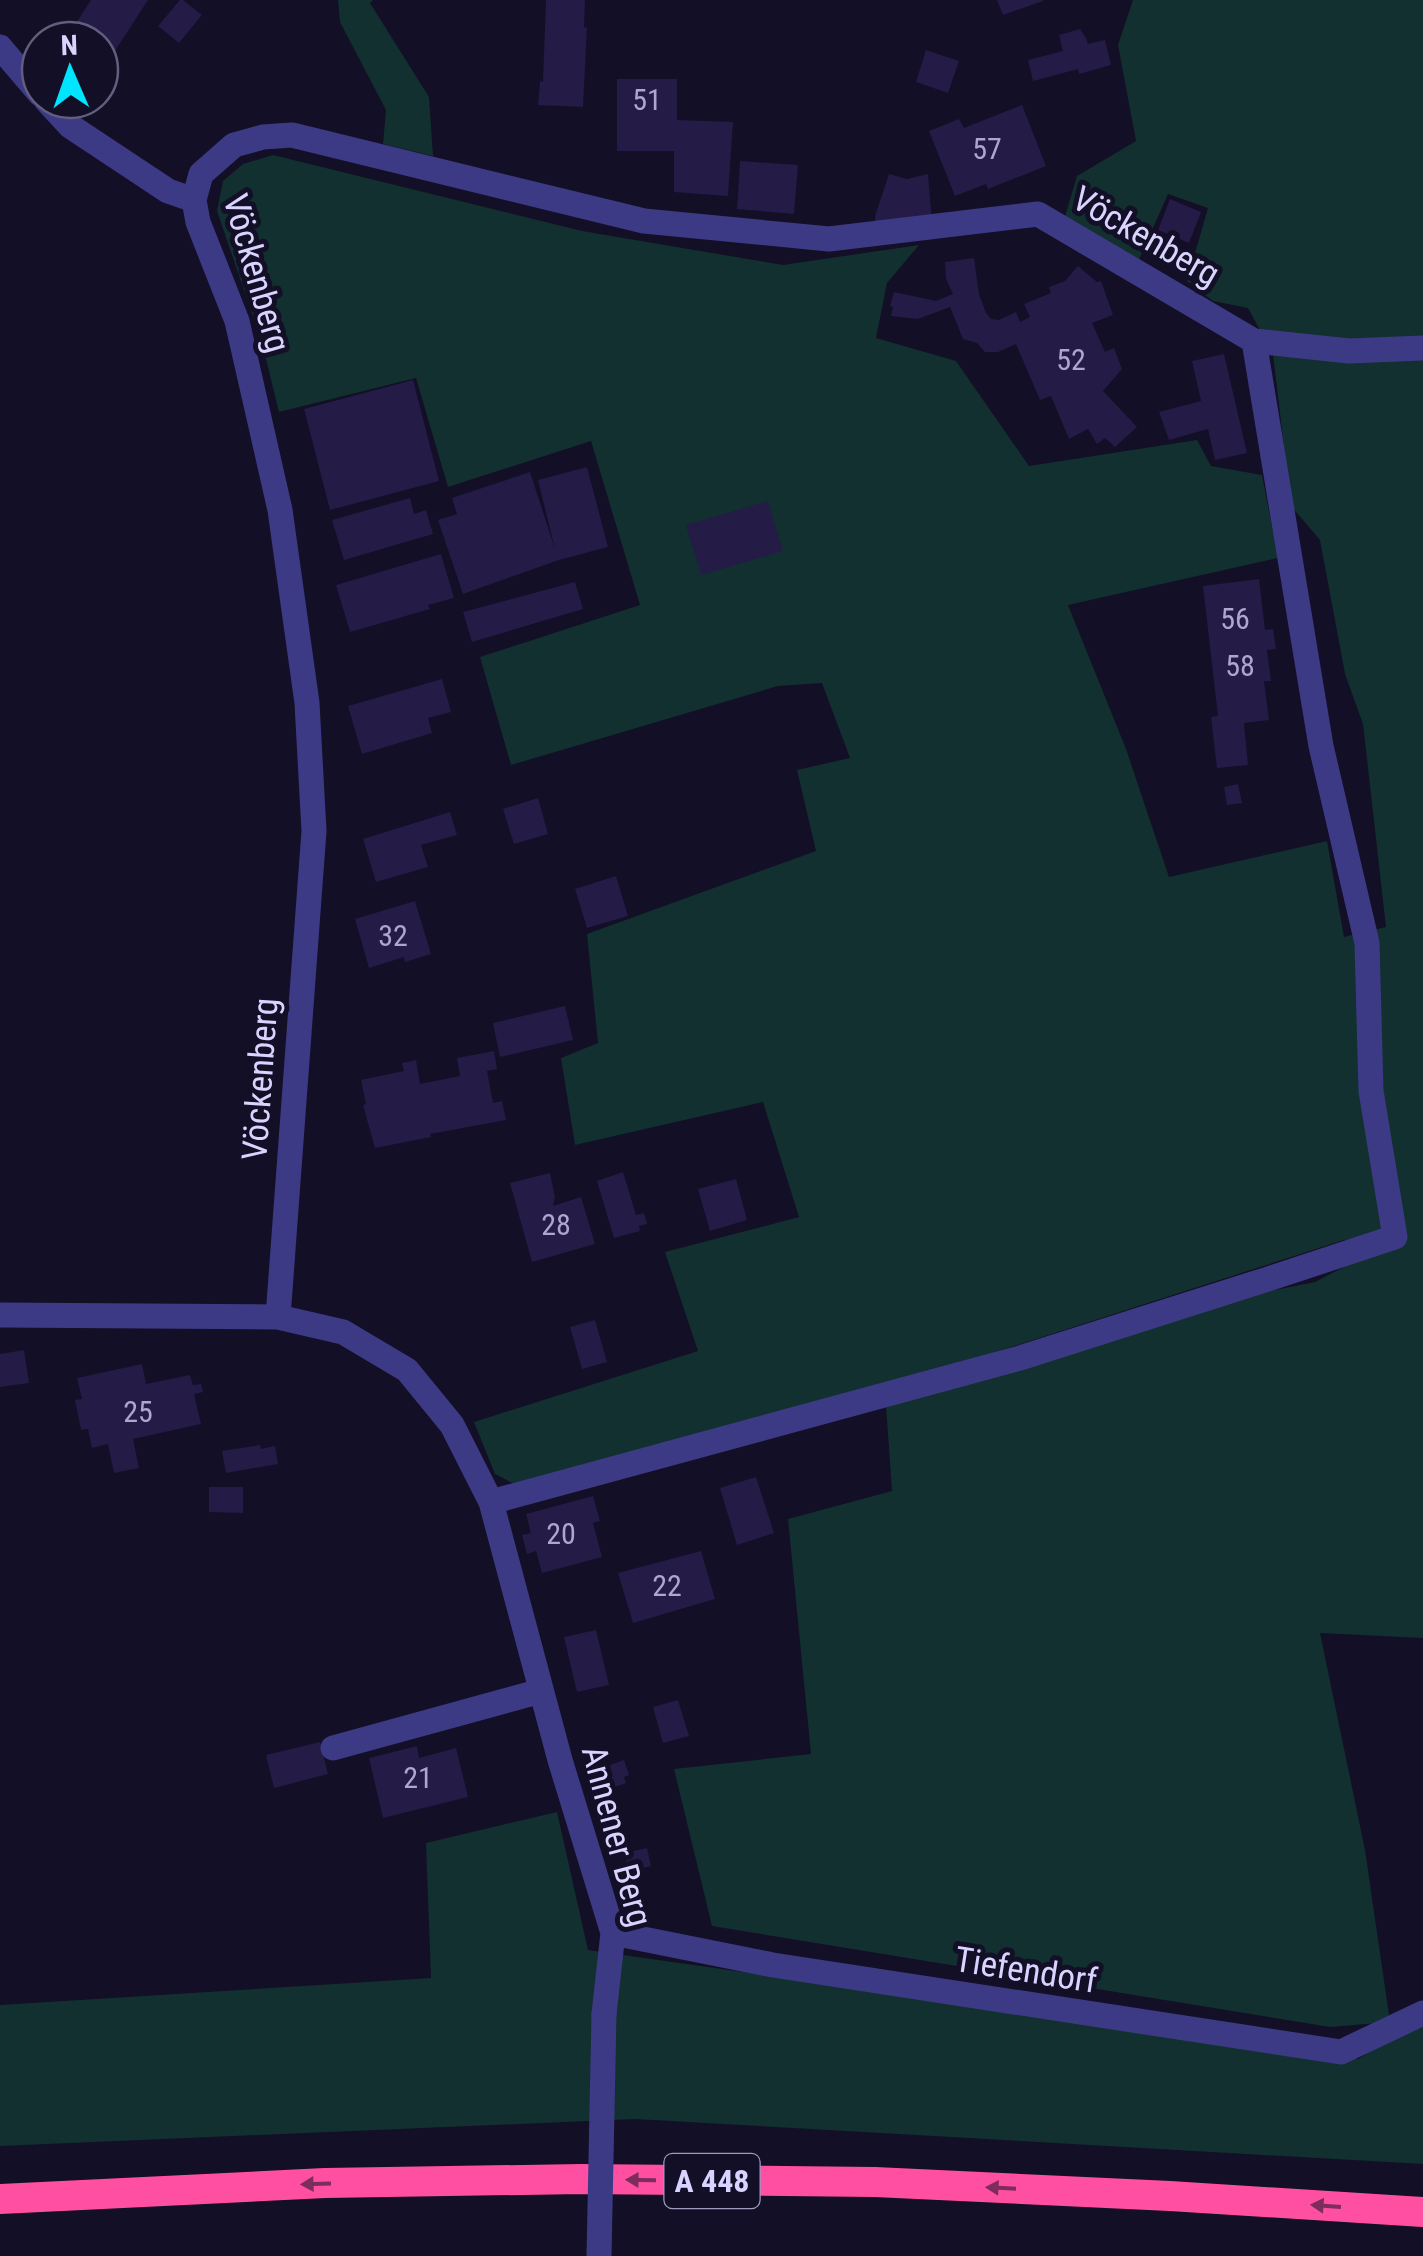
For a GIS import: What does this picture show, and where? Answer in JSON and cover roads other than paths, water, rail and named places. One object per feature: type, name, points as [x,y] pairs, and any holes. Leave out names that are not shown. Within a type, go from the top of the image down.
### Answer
[{"type":"highway","name":"A 448","points":[[0,2199],[325,2184],[581,2180],[856,2182],[1423,2212]]},
{"type":"street","points":[[0,47],[20,70]]},
{"type":"street","points":[[64,120],[168,191],[194,200]]},
{"type":"street","name":"Vöckenberg","points":[[278,1318],[314,830],[307,703],[280,510],[237,321],[198,222],[194,200],[201,174],[234,145],[292,135],[644,222],[830,240],[1038,214],[1254,341],[1349,351],[1423,348]]},
{"type":"street","points":[[0,1315],[278,1318],[343,1332],[407,1370],[452,1424],[492,1502],[1020,1358],[1395,1237],[1371,1090],[1367,943],[1321,746],[1254,341]]},
{"type":"street","name":"Annener Berg","points":[[492,1502],[541,1691],[613,1933],[604,2014],[599,2256]]},
{"type":"street","points":[[333,1748],[541,1691]]},
{"type":"street","name":"Tiefendorf","points":[[613,1933],[827,1974],[1341,2052],[1423,2013]]}]
